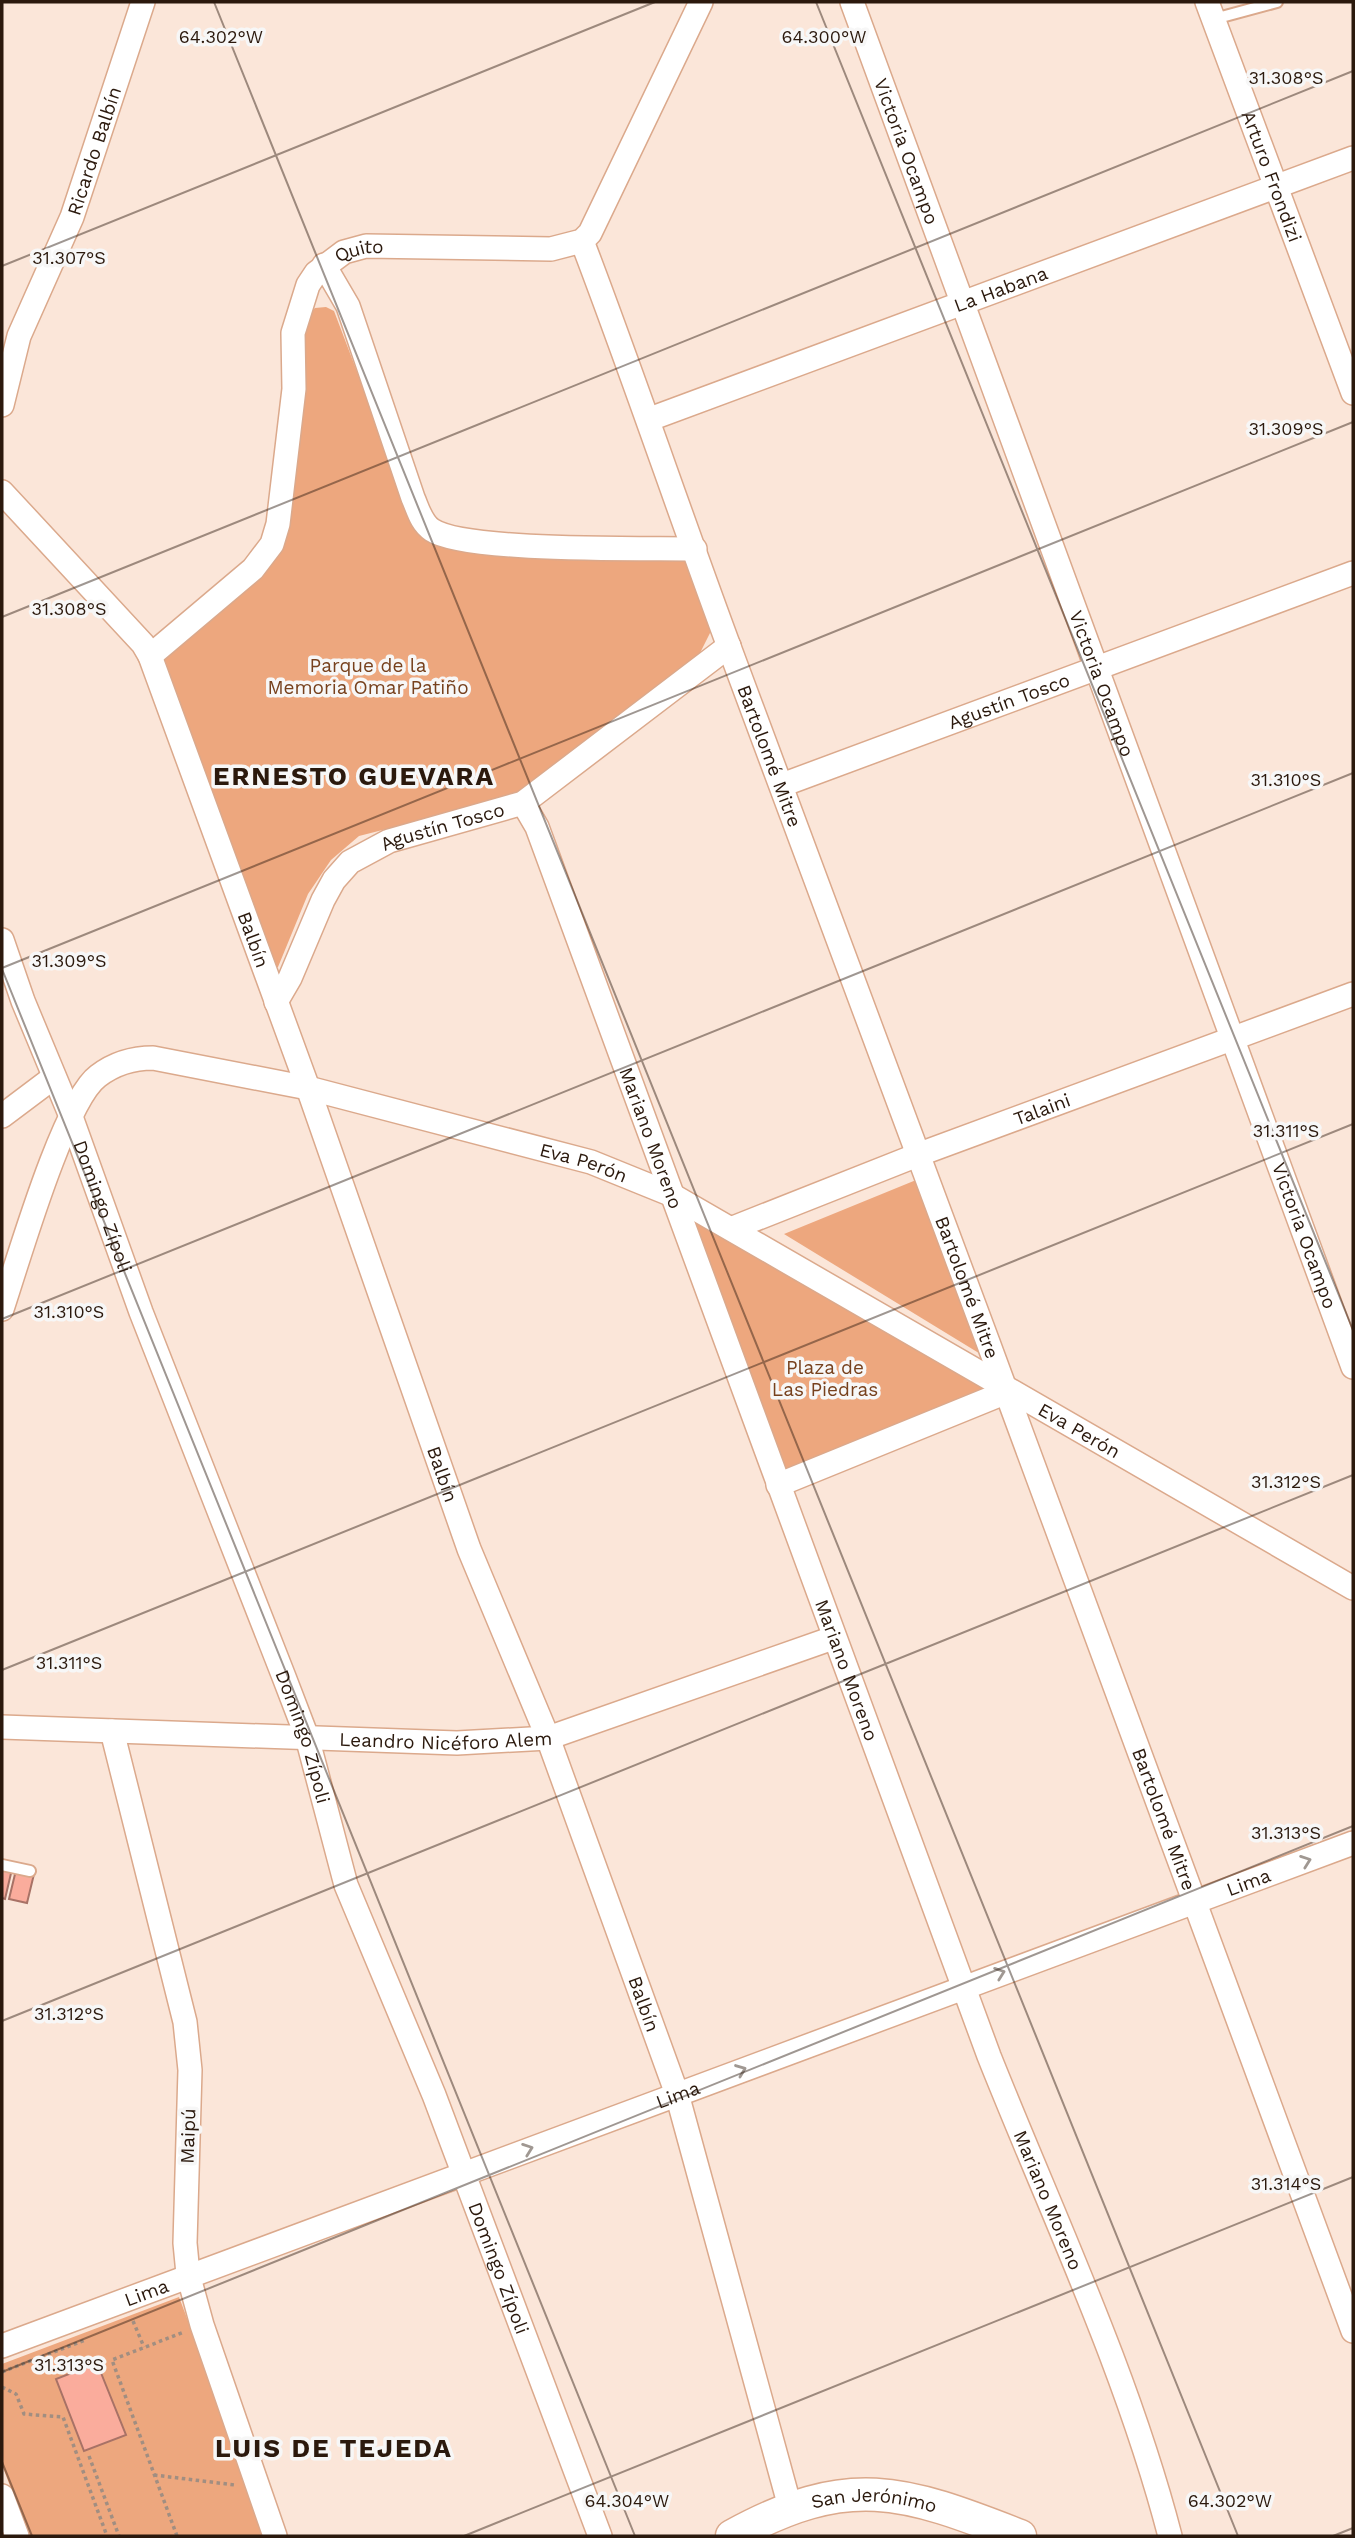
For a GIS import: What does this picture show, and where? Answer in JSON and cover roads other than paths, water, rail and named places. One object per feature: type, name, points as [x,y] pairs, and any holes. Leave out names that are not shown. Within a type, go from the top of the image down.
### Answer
[{"type":"main road","name":"San Jerónimo","points":[[732,2536],[790,2507],[836,2497],[883,2493],[927,2501],[972,2527],[1020,2536]]},
{"type":"street","name":"Ricardo Balbín","points":[[2,405],[10,332],[72,217],[143,2]]},
{"type":"street","points":[[583,241],[590,233],[701,2]]},
{"type":"street","name":"Victoria Ocampo","points":[[852,2],[1353,1367]]},
{"type":"street","name":"Arturo Frondizi","points":[[1210,10],[1353,393]]},
{"type":"street","name":"La Habana","points":[[650,419],[961,301],[1353,158]]},
{"type":"street","name":"Quito","points":[[150,656],[253,569],[272,544],[278,524],[294,389],[293,333],[308,285],[324,265],[344,252],[386,244],[551,249],[583,241]]},
{"type":"street","name":"Bartolomé Mitre","points":[[583,241],[650,419],[729,646],[1009,1391],[1353,2331]]},
{"type":"street","points":[[324,265],[348,306],[414,498],[428,528],[438,534],[481,543],[695,549]]},
{"type":"street","name":"Balbín","points":[[2,492],[143,644],[150,656],[307,1088],[469,1549],[548,1738],[677,2094],[790,2507]]},
{"type":"street","name":"Agustín Tosco","points":[[782,785],[1353,573]]},
{"type":"street","name":"Agustín Tosco","points":[[276,1002],[290,978],[323,900],[334,880],[350,862],[389,841],[523,803],[729,646]]},
{"type":"street","name":"Mariano Moreno","points":[[523,803],[537,827],[963,1987],[1060,2224],[1147,2455],[1170,2536]]},
{"type":"street","name":"Domingo Zípoli","points":[[2,940],[70,1114],[141,1312],[307,1737],[346,1885],[464,2172],[600,2536]]},
{"type":"street","name":"Talaini","points":[[733,1228],[920,1154],[1353,994]]},
{"type":"street","name":"Eva Perón","points":[[2,1309],[70,1114],[97,1076],[135,1058],[176,1061],[307,1088],[591,1162],[670,1194],[1353,1588]]},
{"type":"street","points":[[2,1116],[54,1077]]},
{"type":"street","points":[[778,1485],[1009,1391]]},
{"type":"street","name":"Leandro Nicéforo Alem","points":[[2,1727],[457,1743],[548,1738],[833,1638]]},
{"type":"street","name":"Maipú","points":[[112,1731],[185,2022],[190,2070],[185,2243],[188,2274],[202,2325],[275,2536]]},
{"type":"street","name":"Lima","points":[[2,2346],[188,2274],[1353,1843]]},
{"type":"street","points":[[2,2496],[17,2536]]},
{"type":"lane","points":[[1210,10],[1277,2]]},
{"type":"lane","points":[[2,1865],[30,1871]]},
{"type":"district","name":"ERNESTO GUEVARA","points":[[354,776]]},
{"type":"district","name":"LUIS DE TEJEDA","points":[[334,2448]]},
{"type":"park label","name":"Parque de la Memoria Omar Patiño","points":[[368,676]]},
{"type":"park label","name":"Plaza de Las Piedras","points":[[825,1378]]}]
